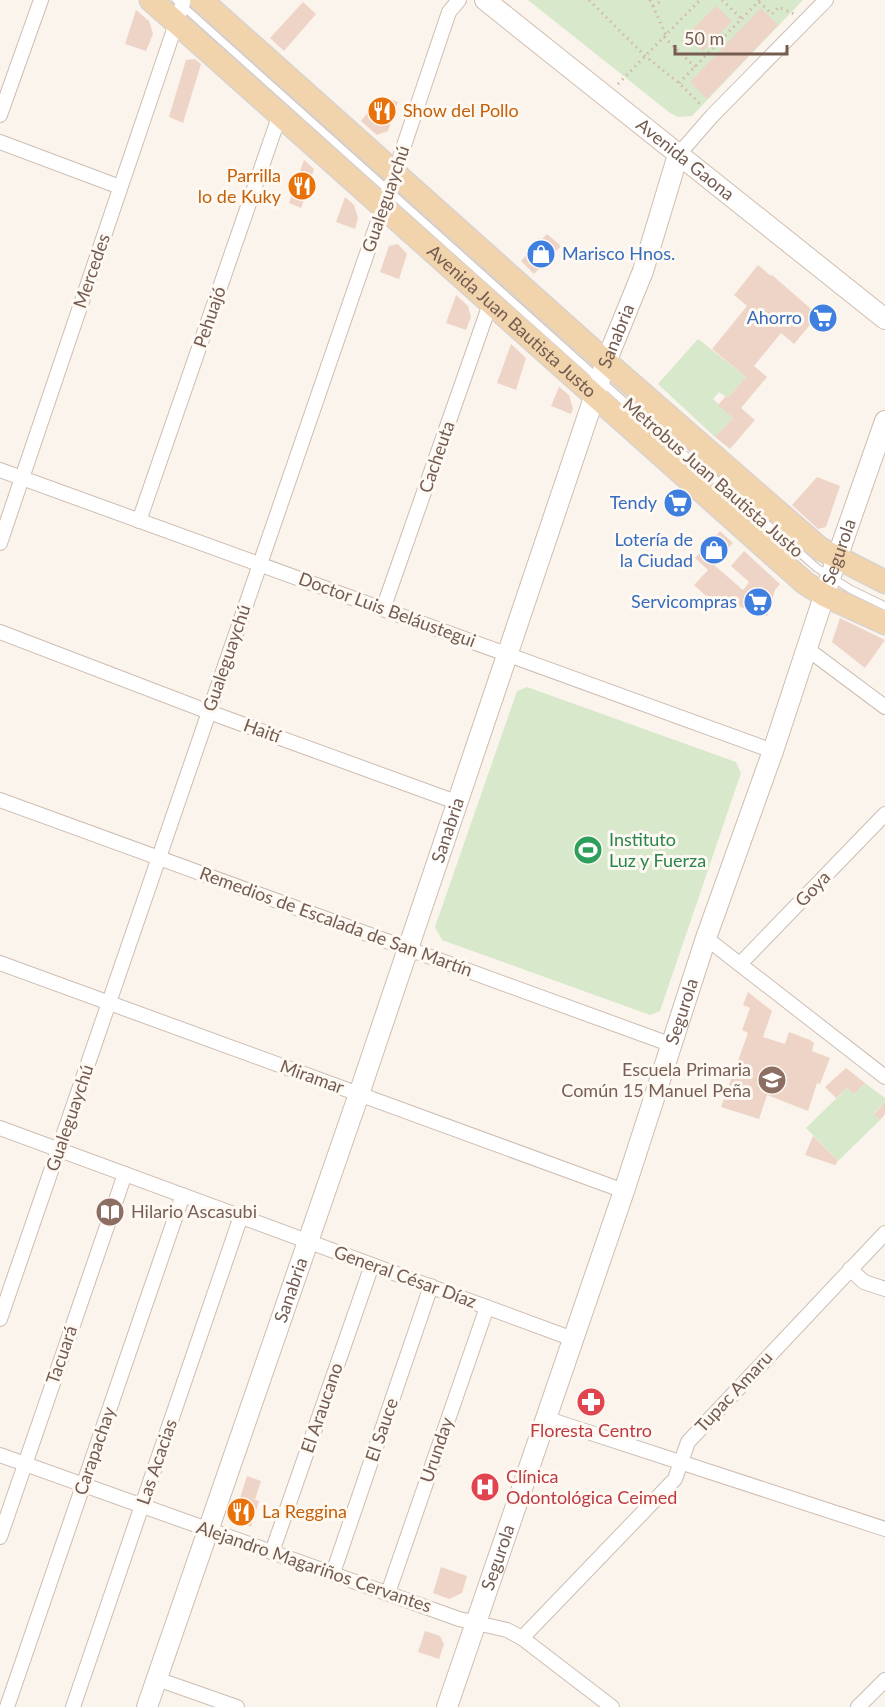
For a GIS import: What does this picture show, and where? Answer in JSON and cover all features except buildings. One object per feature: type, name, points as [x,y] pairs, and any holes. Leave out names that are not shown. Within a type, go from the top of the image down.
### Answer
[{"type":"main road","name":"Avenida Juan Bautista Justo","points":[[151,0],[184,6],[601,380],[805,583],[830,577],[885,582]]},
{"type":"main road","name":"Avenida Juan Bautista Justo","points":[[184,6],[280,114],[389,190],[490,304],[601,380],[819,548],[830,577],[885,623]]},
{"type":"street","points":[[0,115],[40,0]]},
{"type":"street","name":"Gualeguaychú","points":[[0,1319],[449,12],[459,0]]},
{"type":"street","name":"Avenida Gaona","points":[[484,0],[885,319]]},
{"type":"street","name":"Sanabria","points":[[147,1707],[601,380],[642,271],[678,155],[712,116],[826,0]]},
{"type":"street","name":"Mercedes","points":[[0,543],[120,187],[184,6]]},
{"type":"street","name":"Pehuajó","points":[[139,521],[280,114]]},
{"type":"street","points":[[0,142],[120,187]]},
{"type":"street","name":"Cacheuta","points":[[383,609],[490,304]]},
{"type":"street","name":"Segurola","points":[[447,1707],[624,1191],[706,938],[773,751],[830,577],[885,421]]},
{"type":"street","name":"Doctor Luis Beláustegui","points":[[0,470],[773,751]]},
{"type":"street","name":"Haití","points":[[0,632],[209,712],[456,802]]},
{"type":"street","points":[[806,648],[885,707]]},
{"type":"street","name":"Remedios de Escalada de San Martín","points":[[0,800],[672,1045]]},
{"type":"street","name":"Goya","points":[[740,964],[885,814]]},
{"type":"street","points":[[706,938],[885,1077]]},
{"type":"street","name":"Miramar","points":[[0,963],[624,1191]]},
{"type":"street","name":"General César Díaz","points":[[0,1128],[573,1339]]},
{"type":"street","name":"Tacuará","points":[[0,1537],[125,1174]]},
{"type":"street","name":"Carapachay","points":[[7,1707],[183,1195]]},
{"type":"street","name":"Las Acacias","points":[[73,1707],[241,1216]]},
{"type":"street","name":"Tupac Amaru","points":[[522,1638],[675,1479],[688,1442],[885,1233]]},
{"type":"street","name":"El Araucano","points":[[272,1552],[372,1264]]},
{"type":"street","points":[[850,1269],[859,1279],[885,1289]]},
{"type":"street","name":"El Sauce","points":[[333,1573],[430,1286]]},
{"type":"street","name":"Urunday","points":[[388,1593],[487,1307]]},
{"type":"street","points":[[545,1419],[885,1529]]},
{"type":"street","name":"Alejandro Magariños Cervantes","points":[[0,1455],[459,1619],[507,1630],[522,1638],[612,1707]]},
{"type":"street","points":[[157,1679],[237,1707]]},
{"type":"street","points":[[858,1707],[882,1688]]},
{"type":"lane","points":[[830,577],[885,606]]},
{"type":"path","points":[[589,0],[645,56],[679,83],[712,116]]},
{"type":"path","points":[[650,0],[665,36],[695,67]]},
{"type":"path","points":[[653,6],[663,0]]},
{"type":"path","points":[[605,97],[700,0]]},
{"type":"path","points":[[722,0],[741,19]]},
{"type":"path","points":[[750,0],[758,2],[772,14],[779,7],[807,19]]},
{"type":"path","points":[[679,83],[758,2]]},
{"type":"green space","points":[[528,0],[803,0],[692,116],[678,117]]},
{"type":"green space","points":[[698,339],[746,377],[728,398],[719,392],[713,399],[733,418],[715,437],[658,384]]},
{"type":"green space","name":"Instituto Luz y Fuerza","points":[[527,687],[736,762],[741,773],[660,1011],[650,1015],[442,940],[435,927],[517,691]]},
{"type":"green space","points":[[865,1083],[885,1098],[885,1102],[874,1113],[880,1120],[838,1161],[806,1128],[847,1088],[854,1094]]},
{"type":"place","name":"Show del Pollo","points":[[382,111]]},
{"type":"place","name":"Parrilla lo de Kuky","points":[[302,186]]},
{"type":"place","name":"Marisco Hnos.","points":[[541,254]]},
{"type":"place","name":"Ahorro","points":[[823,318]]},
{"type":"place","name":"Tendy","points":[[678,503]]},
{"type":"place","name":"Lotería de la Ciudad","points":[[714,550]]},
{"type":"place","name":"Servicompras","points":[[758,602]]},
{"type":"place","name":"Instituto Luz y Fuerza","points":[[588,850]]},
{"type":"place","name":"Escuela Primaria Común 15 Manuel Peña","points":[[772,1080]]},
{"type":"place","name":"Hilario Ascasubi","points":[[110,1212]]},
{"type":"place","name":"Floresta Centro","points":[[591,1402]]},
{"type":"place","name":"Clínica Odontológica Ceimed","points":[[485,1487]]},
{"type":"place","name":"La Reggina","points":[[241,1512]]}]
